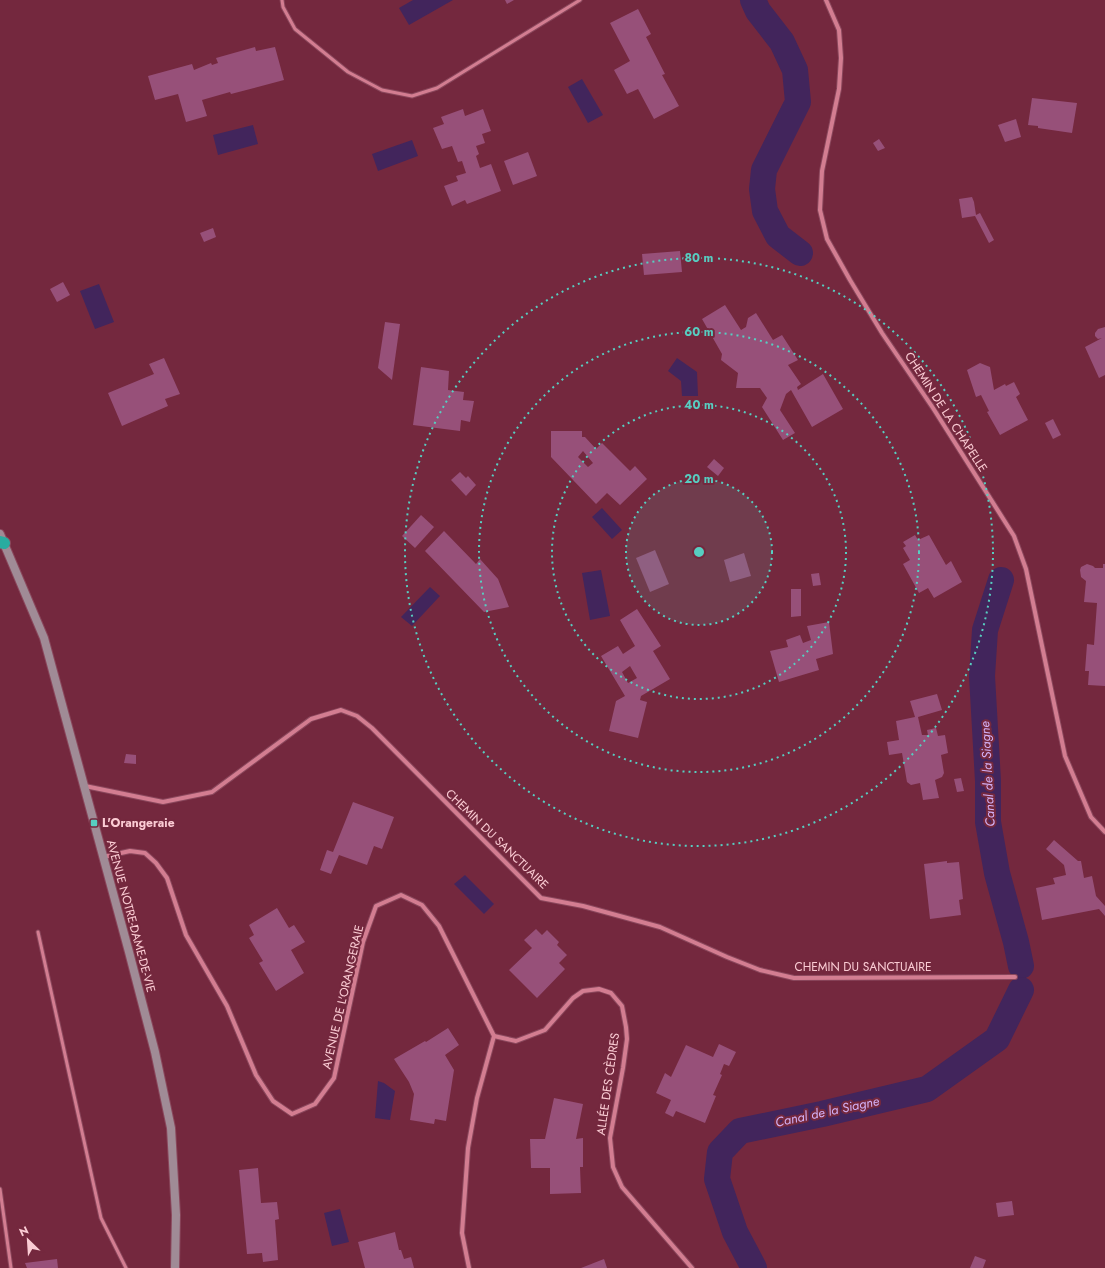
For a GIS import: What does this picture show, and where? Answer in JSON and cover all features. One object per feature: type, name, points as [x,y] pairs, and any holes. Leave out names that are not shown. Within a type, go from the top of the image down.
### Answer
[{"type":"main road","name":"AVENUE NOTRE-DAME-DE-VIE","points":[[1,540],[44,638],[85,786],[153,1044],[171,1128],[176,1215],[175,1268]]},
{"type":"street","name":"CHEMIN DE LA CHAPELLE","points":[[826,0],[839,30],[841,58],[839,89],[822,171],[820,210],[827,239],[882,333],[933,408],[1014,536],[1026,570],[1065,756],[1091,817],[1105,832]]},
{"type":"street","name":"CHEMIN DU SANCTUAIRE","points":[[85,786],[163,802],[212,792],[311,719],[341,710],[357,716],[372,728],[541,898],[583,906],[660,927],[727,958],[760,970],[794,978],[1015,977]]},
{"type":"street","name":"AVENUE DE L'ORANGERAIE","points":[[103,857],[130,851],[145,853],[156,863],[167,878],[186,935],[227,1006],[256,1075],[273,1100],[292,1114],[315,1104],[334,1078],[363,942],[376,906],[401,895],[422,905],[439,926],[494,1036]]},
{"type":"street","name":"ALLÉE DES CÈDRES","points":[[494,1036],[516,1041],[545,1030],[573,998],[583,992],[599,989],[610,993],[622,1006],[627,1039],[610,1138],[612,1167],[622,1187],[692,1268]]},
{"type":"street","points":[[469,1268],[462,1233],[468,1148],[478,1098],[494,1036]]},
{"type":"lane","points":[[282,0],[283,7],[295,30],[348,72],[382,90],[412,96],[437,88],[580,0]]},
{"type":"lane","points":[[38,932],[101,1218],[126,1268]]},
{"type":"lane","points":[[0,1189],[11,1268]]},
{"type":"shaded area","points":[[413,0],[453,0],[409,25],[399,8]]},
{"type":"shaded area","points":[[582,79],[603,115],[588,123],[568,87]]},
{"type":"shaded area","points":[[253,125],[258,144],[218,155],[213,135]]},
{"type":"shaded area","points":[[412,140],[418,156],[378,171],[372,154]]},
{"type":"shaded area","points":[[99,284],[114,322],[95,329],[80,291]]},
{"type":"shaded area","points":[[677,358],[697,372],[698,396],[682,396],[681,381],[668,371]]},
{"type":"shaded area","points":[[602,508],[622,530],[612,539],[592,517]]},
{"type":"shaded area","points":[[601,570],[610,616],[590,620],[582,573]]},
{"type":"shaded area","points":[[430,587],[440,596],[412,626],[401,617]]},
{"type":"shaded area","points":[[465,875],[494,904],[484,914],[454,884]]},
{"type":"shaded area","points":[[378,1081],[384,1083],[395,1091],[390,1120],[375,1118]]},
{"type":"shaded area","points":[[340,1209],[349,1242],[332,1246],[324,1213]]},
{"type":"building","points":[[505,0],[514,0],[507,4]]},
{"type":"building","points":[[638,9],[651,34],[646,37],[665,74],[662,75],[679,106],[654,119],[638,89],[627,94],[614,70],[630,61],[610,23]]},
{"type":"building","points":[[255,47],[256,51],[275,47],[284,80],[202,100],[207,116],[186,122],[178,94],[155,100],[148,76],[192,64],[194,70],[211,63],[212,65],[218,63],[216,58]]},
{"type":"building","points":[[1032,98],[1077,103],[1072,133],[1028,125]]},
{"type":"building","points":[[463,109],[465,116],[483,109],[491,131],[482,134],[485,143],[476,146],[479,154],[476,156],[480,168],[491,164],[501,191],[467,204],[465,200],[452,206],[444,186],[458,181],[456,176],[466,173],[462,161],[458,162],[452,146],[442,149],[433,128],[444,124],[441,117]]},
{"type":"building","points":[[1016,119],[1021,137],[1005,142],[998,125]]},
{"type":"building","points":[[879,139],[885,148],[878,151],[873,143]]},
{"type":"building","points":[[528,152],[537,176],[513,185],[504,161]]},
{"type":"building","points":[[972,197],[976,215],[980,213],[994,240],[989,243],[975,216],[962,218],[959,199]]},
{"type":"building","points":[[213,228],[216,237],[204,242],[200,233]]},
{"type":"building","points":[[680,251],[682,272],[644,275],[642,254]]},
{"type":"building","points":[[63,282],[70,295],[57,302],[50,289]]},
{"type":"building","points":[[725,305],[741,330],[746,327],[748,318],[756,313],[773,340],[782,335],[798,360],[788,365],[801,384],[797,387],[798,390],[823,374],[843,409],[812,427],[791,390],[786,394],[780,410],[795,433],[783,440],[762,407],[767,398],[760,388],[736,388],[738,373],[721,360],[722,354],[702,319]]},
{"type":"building","points":[[385,322],[400,324],[392,380],[378,368]]},
{"type":"building","points":[[1105,327],[1105,375],[1099,378],[1085,347],[1102,338],[1098,339],[1095,336],[1095,333],[1098,329]]},
{"type":"building","points":[[164,358],[180,394],[165,399],[168,406],[122,426],[108,393],[154,374],[149,364]]},
{"type":"building","points":[[980,363],[990,367],[994,390],[1005,384],[1006,386],[1014,382],[1020,394],[1016,397],[1028,420],[1000,435],[987,412],[989,411],[981,395],[976,397],[967,370]]},
{"type":"building","points":[[421,367],[449,371],[448,390],[464,392],[463,400],[474,401],[470,422],[461,420],[460,431],[413,425]]},
{"type":"building","points":[[1053,419],[1061,435],[1053,439],[1045,423]]},
{"type":"building","points":[[551,431],[582,431],[582,437],[585,437],[596,449],[602,443],[630,471],[635,466],[647,479],[620,505],[607,493],[596,504],[551,457]],"holes":[[[583,451],[593,463],[588,467],[578,457]]]},
{"type":"building","points":[[714,459],[724,468],[718,476],[707,467]]},
{"type":"building","points":[[460,472],[466,478],[468,476],[476,485],[466,496],[451,480]]},
{"type":"building","points":[[421,515],[434,527],[415,548],[402,536]]},
{"type":"building","points":[[444,531],[476,564],[480,559],[498,579],[509,607],[484,612],[425,551]]},
{"type":"building","points":[[915,535],[918,540],[929,535],[946,565],[951,561],[962,582],[934,598],[928,588],[919,593],[903,564],[910,560],[903,548],[906,546],[903,542]]},
{"type":"building","points":[[655,550],[669,584],[650,592],[636,558]]},
{"type":"building","points":[[744,553],[751,576],[730,582],[724,560]]},
{"type":"building","points":[[1087,564],[1095,568],[1103,568],[1103,564],[1105,564],[1105,686],[1088,685],[1089,671],[1085,671],[1087,644],[1094,645],[1097,603],[1084,602],[1086,581],[1081,577],[1080,570],[1081,567]]},
{"type":"building","points":[[819,573],[821,585],[813,586],[811,574]]},
{"type":"building","points":[[791,589],[801,589],[801,616],[791,617]]},
{"type":"building","points":[[637,609],[661,646],[653,651],[670,679],[641,696],[640,700],[647,702],[638,738],[609,731],[616,701],[625,696],[601,656],[618,646],[623,654],[635,646],[620,620]],"holes":[[[630,666],[637,678],[628,683],[622,672]]]},
{"type":"building","points":[[829,622],[833,654],[816,659],[819,670],[779,682],[770,651],[788,647],[786,640],[800,635],[803,643],[811,640],[807,626]]},
{"type":"building","points":[[937,694],[942,710],[918,717],[922,735],[928,735],[927,730],[936,728],[938,736],[945,735],[948,753],[941,755],[944,773],[942,777],[935,780],[939,798],[923,800],[920,783],[911,785],[907,782],[902,753],[889,755],[887,742],[899,740],[896,721],[915,717],[910,701]]},
{"type":"building","points":[[126,754],[136,755],[136,764],[124,763]]},
{"type":"building","points":[[961,778],[964,791],[957,792],[954,779]]},
{"type":"building","points":[[353,802],[394,817],[382,849],[374,846],[367,865],[339,855],[331,874],[320,870],[327,850],[333,852]]},
{"type":"building","points":[[1054,840],[1078,861],[1081,861],[1084,878],[1092,876],[1096,896],[1105,906],[1105,916],[1099,909],[1042,920],[1036,888],[1055,884],[1053,878],[1066,875],[1064,865],[1046,849]]},
{"type":"building","points":[[947,861],[947,863],[959,862],[963,899],[959,900],[961,915],[930,919],[924,864]]},
{"type":"building","points":[[277,908],[289,928],[294,925],[305,942],[291,950],[304,973],[276,991],[259,963],[263,961],[249,938],[254,935],[249,925]]},
{"type":"building","points":[[536,929],[542,935],[547,930],[559,942],[557,945],[567,955],[559,963],[565,969],[537,998],[509,970],[532,948],[524,940]]},
{"type":"building","points":[[448,1028],[459,1045],[445,1055],[454,1070],[446,1121],[435,1119],[434,1124],[410,1120],[414,1094],[409,1082],[394,1059]]},
{"type":"building","points":[[719,1044],[736,1052],[729,1066],[724,1064],[720,1074],[722,1075],[713,1095],[716,1096],[705,1123],[676,1111],[673,1117],[665,1113],[671,1100],[656,1093],[665,1073],[671,1077],[686,1045],[713,1057]]},
{"type":"building","points":[[554,1098],[583,1104],[576,1139],[583,1138],[583,1167],[580,1167],[581,1193],[550,1194],[550,1168],[531,1168],[530,1139],[545,1139]]},
{"type":"building","points":[[258,1168],[261,1203],[277,1202],[279,1219],[275,1220],[278,1260],[263,1262],[262,1253],[247,1254],[239,1170]]},
{"type":"building","points":[[1012,1201],[1014,1215],[998,1217],[996,1203]]},
{"type":"building","points":[[395,1232],[399,1250],[401,1250],[404,1259],[411,1257],[414,1268],[365,1268],[358,1242]]},
{"type":"building","points":[[975,1256],[986,1260],[983,1268],[970,1268]]},
{"type":"building","points":[[57,1259],[58,1268],[27,1268],[25,1263]]},
{"type":"building","points":[[604,1259],[607,1268],[581,1268]]},
{"type":"waterway","name":"Canal de la Siagne","points":[[753,0],[758,11],[782,42],[795,70],[798,102],[764,170],[762,189],[765,211],[778,236],[800,253]]},
{"type":"waterway","name":"Canal de la Siagne","points":[[1001,580],[985,630],[982,676],[988,781],[988,822],[997,873],[1021,966]]},
{"type":"waterway","name":"Canal de la Siagne","points":[[754,1268],[735,1232],[717,1179],[720,1152],[740,1131],[822,1114],[927,1089],[997,1039],[1021,990]]},
{"type":"place","name":"L'Orangeraie","points":[[94,823]]}]
